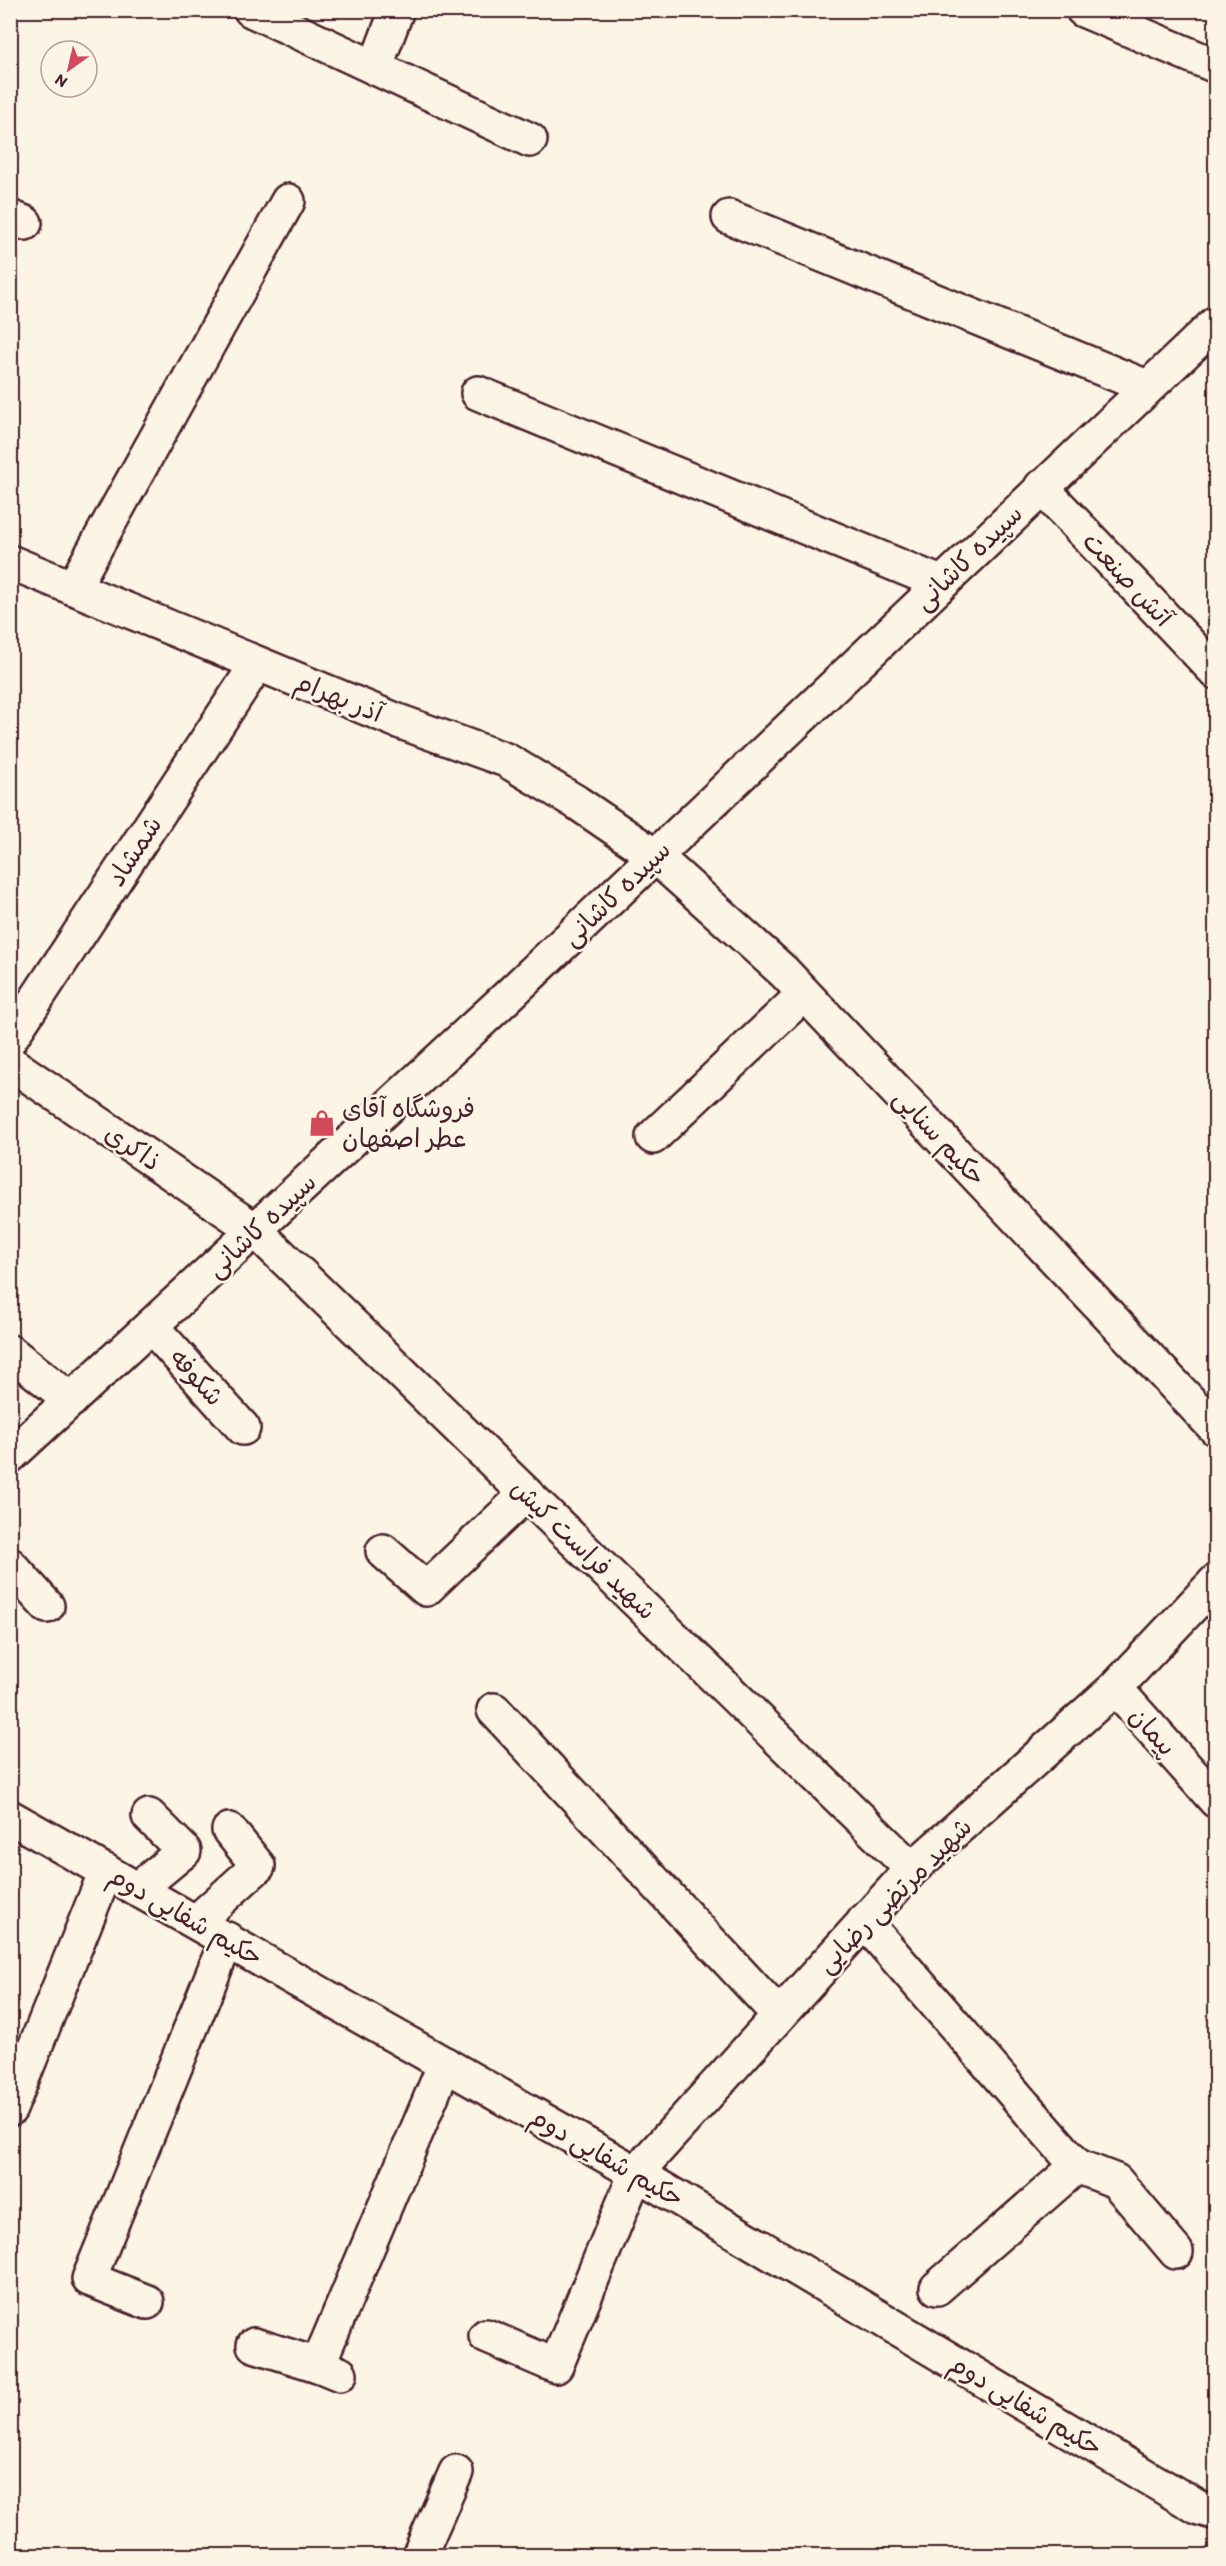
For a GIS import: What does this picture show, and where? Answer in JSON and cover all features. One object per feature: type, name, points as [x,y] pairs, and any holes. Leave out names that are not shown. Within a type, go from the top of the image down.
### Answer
[{"type":"street","points":[[251,10],[530,140]]},
{"type":"street","points":[[375,68],[397,10]]},
{"type":"street","points":[[1083,10],[1215,66]]},
{"type":"street","points":[[73,588],[288,201]]},
{"type":"street","points":[[729,217],[1147,387]]},
{"type":"street","name":"سپیده کاشانی","points":[[10,1456],[506,998],[1215,323]]},
{"type":"street","points":[[478,393],[941,583]]},
{"type":"street","name":"آتش صنعت","points":[[1041,487],[1215,672]]},
{"type":"street","name":"آذر بهرام","points":[[10,562],[398,722],[506,760],[576,802],[655,856]]},
{"type":"street","name":"شمشاد","points":[[15,1023],[257,664]]},
{"type":"street","name":"حکیم سنایی","points":[[655,856],[784,972],[1215,1429]]},
{"type":"street","points":[[653,1137],[804,994]]},
{"type":"street","name":"ذاکری","points":[[10,1064],[255,1230]]},
{"type":"street","name":"شهید فراست کیش","points":[[255,1230],[526,1494],[905,1877]]},
{"type":"street","name":"شکوفه","points":[[151,1326],[243,1428]]},
{"type":"street","points":[[10,1352],[71,1400]]},
{"type":"street","points":[[383,1551],[426,1589],[526,1494]]},
{"type":"street","points":[[10,1565],[47,1606]]},
{"type":"street","name":"شهید مرتضی رضایی","points":[[486,2336],[556,2366],[636,2173],[905,1877],[1115,1688],[1215,1581]]},
{"type":"street","name":"پیمان","points":[[1115,1688],[1215,1801]]},
{"type":"street","points":[[494,1710],[779,2014]]},
{"type":"street","points":[[138,1889],[184,1851],[149,1816]]},
{"type":"street","name":"حکیم شفایی دوم","points":[[10,1817],[636,2173],[1210,2516]]},
{"type":"street","points":[[196,1922],[258,1866],[229,1830]]},
{"type":"street","points":[[10,2109],[106,1871]]},
{"type":"street","points":[[869,1916],[1077,2166],[1116,2181],[1176,2252]]},
{"type":"street","points":[[147,2302],[89,2279],[227,1939]]},
{"type":"street","points":[[254,2345],[329,2370],[445,2064]]},
{"type":"street","points":[[937,2288],[1077,2166]]},
{"type":"street","points":[[419,2556],[456,2472]]},
{"type":"place","name":"فروشگاه آقای عطر اصفهان","points":[[322,1123]]}]
